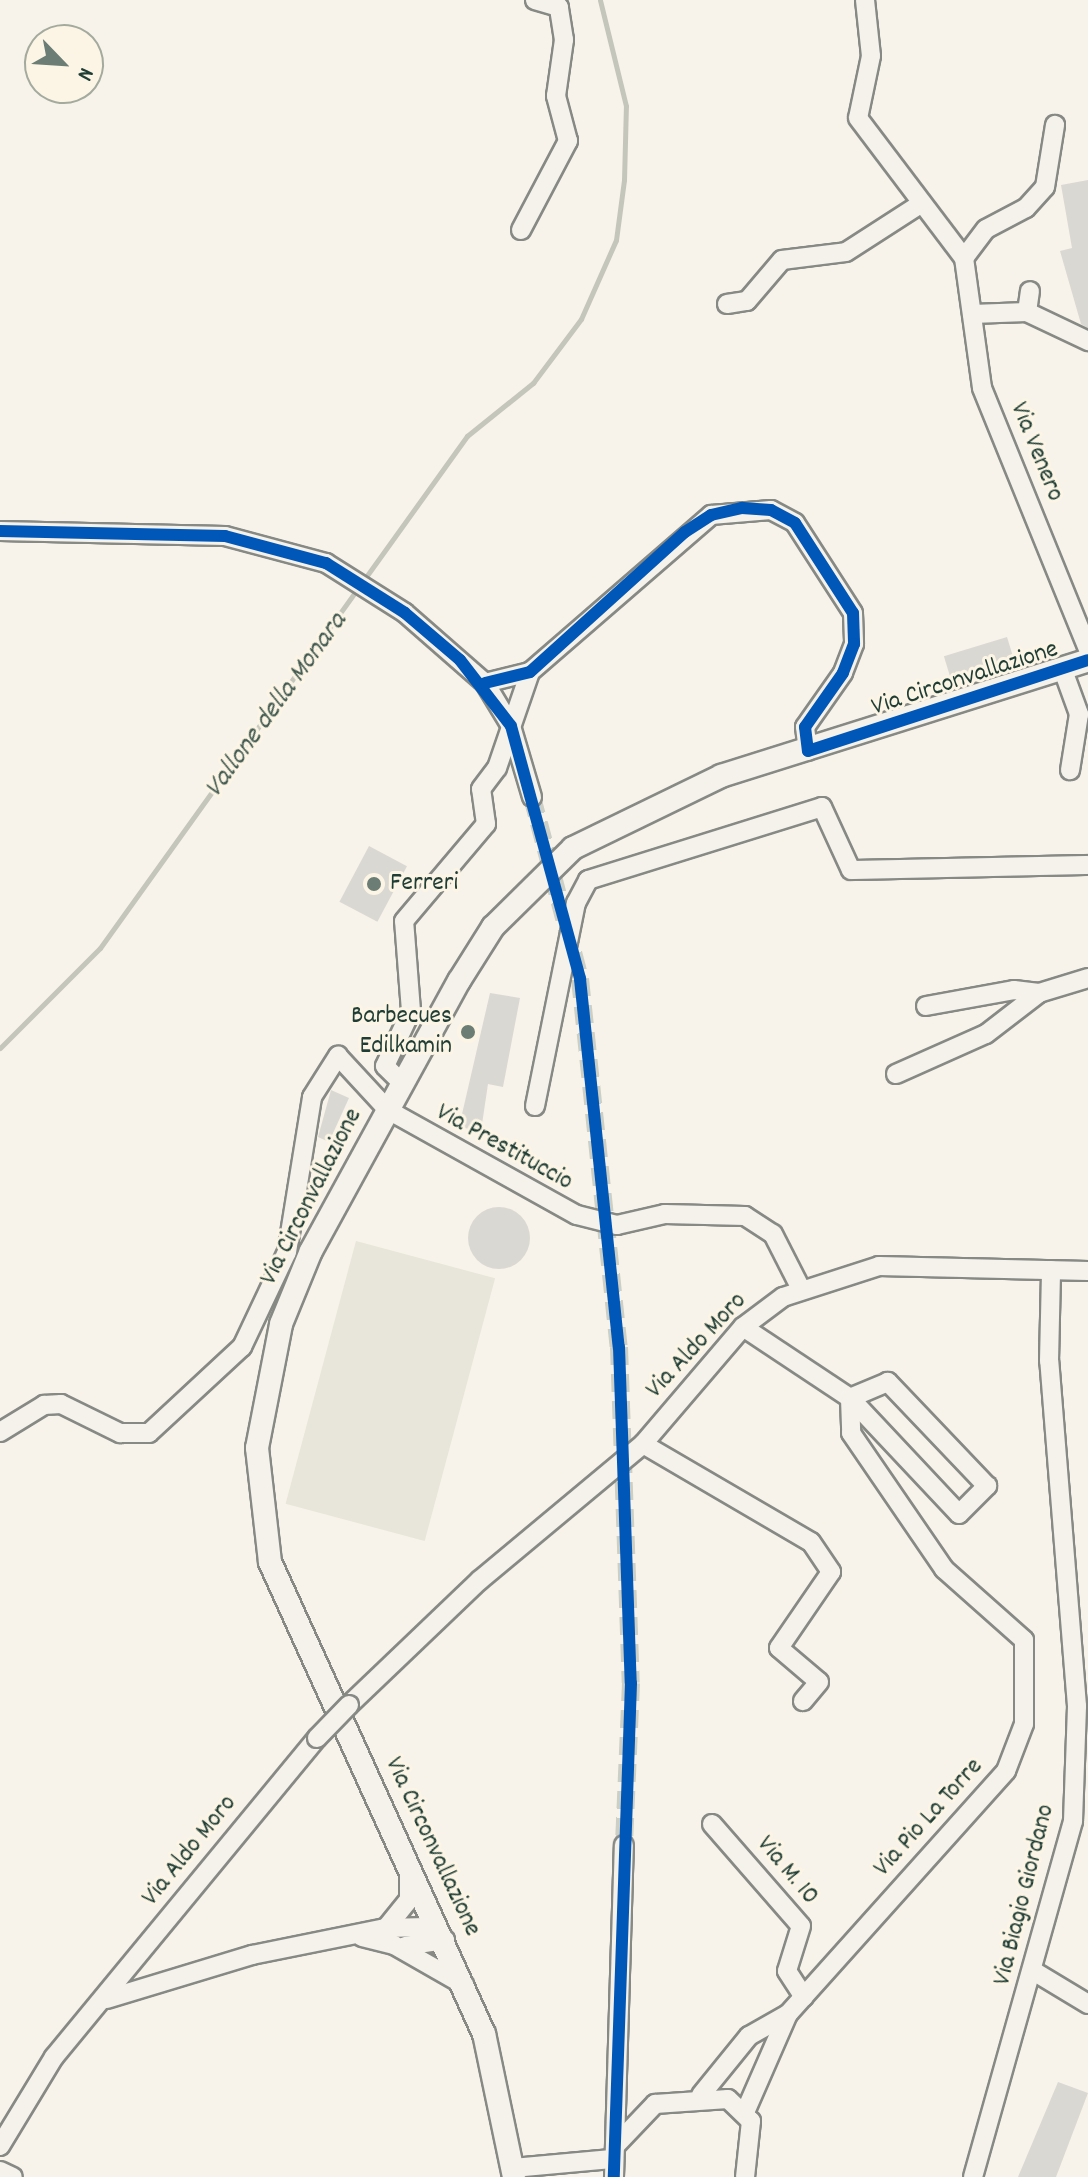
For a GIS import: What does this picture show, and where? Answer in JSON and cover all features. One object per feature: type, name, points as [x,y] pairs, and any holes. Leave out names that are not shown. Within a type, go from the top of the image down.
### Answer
[{"type":"main road","name":"Via Circonvallazione","points":[[514,2172],[484,2034],[445,1940],[284,1600],[259,1503],[257,1448],[281,1324],[311,1251],[402,1083],[493,927],[573,848],[721,776],[1064,673],[1088,660]]},
{"type":"street","points":[[521,230],[568,141],[556,96],[564,40],[559,7],[535,0]]},
{"type":"street","name":"Via Venero","points":[[865,0],[871,56],[858,118],[964,258],[982,388],[1088,649]]},
{"type":"street","points":[[964,258],[986,229],[1026,208],[1045,187],[1055,125]]},
{"type":"street","points":[[727,304],[747,301],[782,260],[846,252],[922,203]]},
{"type":"street","points":[[1027,312],[1030,291]]},
{"type":"street","points":[[972,314],[1027,312],[1088,341]]},
{"type":"street","points":[[485,683],[530,672],[685,532],[711,515],[771,510],[795,523],[853,613],[854,644],[843,673],[805,727],[808,751]]},
{"type":"street","points":[[0,531],[225,536],[326,563],[405,613],[485,683],[511,726],[532,797]]},
{"type":"street","points":[[402,1083],[385,1066],[411,1011],[404,921],[486,824],[481,789],[497,768],[530,672]]},
{"type":"street","points":[[1064,673],[1079,714],[1070,770]]},
{"type":"street","points":[[535,1106],[576,903],[588,880],[822,807],[851,870],[1088,865]]},
{"type":"street","points":[[896,1074],[986,1034],[1039,993],[1088,978]]},
{"type":"street","points":[[926,1006],[1014,990],[1039,993]]},
{"type":"street","name":"Via Prestituccio","points":[[0,1432],[44,1405],[61,1404],[120,1433],[163,1427],[242,1347],[287,1252],[309,1112],[328,1063],[338,1056],[388,1110],[577,1215],[617,1225],[665,1214],[745,1216],[773,1234],[800,1287]]},
{"type":"street","name":"Via Aldo Moro","points":[[0,2146],[23,2098],[107,1999],[317,1738],[480,1580],[643,1444],[743,1327],[800,1287],[909,1264],[1088,1271]]},
{"type":"street","name":"Via Biagio Giordano","points":[[973,2177],[1035,1972],[1073,1821],[1077,1706],[1049,1361],[1051,1270]]},
{"type":"street","points":[[743,1327],[850,1398],[959,1514],[987,1486],[928,1428],[888,1382],[850,1398]]},
{"type":"street","name":"Via Pio La Torre","points":[[788,2014],[1006,1771],[1024,1724],[1024,1640],[944,1569],[851,1433],[850,1398]]},
{"type":"street","points":[[904,1455],[928,1428]]},
{"type":"street","points":[[643,1444],[811,1542],[831,1572],[779,1648],[819,1682],[803,1701]]},
{"type":"street","points":[[1068,1570],[1088,1566]]},
{"type":"street","name":"Via M. 10","points":[[712,1824],[801,1926],[787,1971],[804,1997]]},
{"type":"street","points":[[613,2168],[624,1845]]},
{"type":"street","points":[[390,1937],[409,1900],[409,1869]]},
{"type":"street","points":[[107,1999],[252,1955],[359,1936],[390,1937],[426,1927],[445,1940]]},
{"type":"street","points":[[390,1937],[464,1985]]},
{"type":"street","points":[[1035,1972],[1088,2004]]},
{"type":"street","points":[[701,2095],[749,2036],[788,2014]]},
{"type":"street","points":[[745,2177],[751,2139],[746,2110],[788,2014]]},
{"type":"street","points":[[613,2168],[618,2135],[636,2116],[655,2104],[701,2095],[746,2110]]},
{"type":"street","points":[[514,2172],[613,2168]]},
{"type":"street","points":[[594,2177],[613,2168]]},
{"type":"street","points":[[0,2171],[13,2177]]},
{"type":"shaded area","points":[[356,1241],[495,1278],[425,1541],[286,1504]]},
{"type":"building","points":[[1088,180],[1088,328],[1081,324],[1060,251],[1072,248],[1061,185]]},
{"type":"building","points":[[1007,637],[1015,664],[952,683],[944,656]]},
{"type":"building","name":"Ferreri","points":[[369,846],[407,866],[377,922],[339,902]]},
{"type":"building","points":[[490,993],[520,998],[503,1087],[488,1084],[481,1131],[459,1127]]},
{"type":"building","points":[[331,1090],[349,1098],[329,1142],[318,1137]]},
{"type":"building","points":[[499,1207],[511,1209],[521,1216],[528,1226],[528,1250],[521,1260],[511,1267],[499,1269],[487,1267],[477,1260],[470,1250],[468,1238],[470,1226],[477,1216],[487,1209]]},
{"type":"building","points":[[1058,2082],[1088,2093],[1056,2177],[1018,2177]]},
{"type":"waterway","name":"Vallone della Monara","points":[[0,1048],[100,948],[467,436],[533,383],[581,319],[616,240],[624,180],[626,106],[600,0]]},
{"type":"tunnel","points":[[532,797],[580,979],[619,1347],[631,1683],[624,1845]]},
{"type":"cycle path","points":[[485,683],[530,672],[685,532],[711,515],[742,508],[771,510],[795,523],[853,613],[854,644],[843,673],[805,727],[808,751],[1088,660]]},
{"type":"cycle path","points":[[0,531],[225,536],[326,563],[405,613],[460,660],[511,726],[580,979],[619,1347],[631,1683],[614,2177]]},
{"type":"place","name":"Ferreri","points":[[374,884]]},
{"type":"place","name":"Barbecues Edilkamin","points":[[468,1032]]}]
